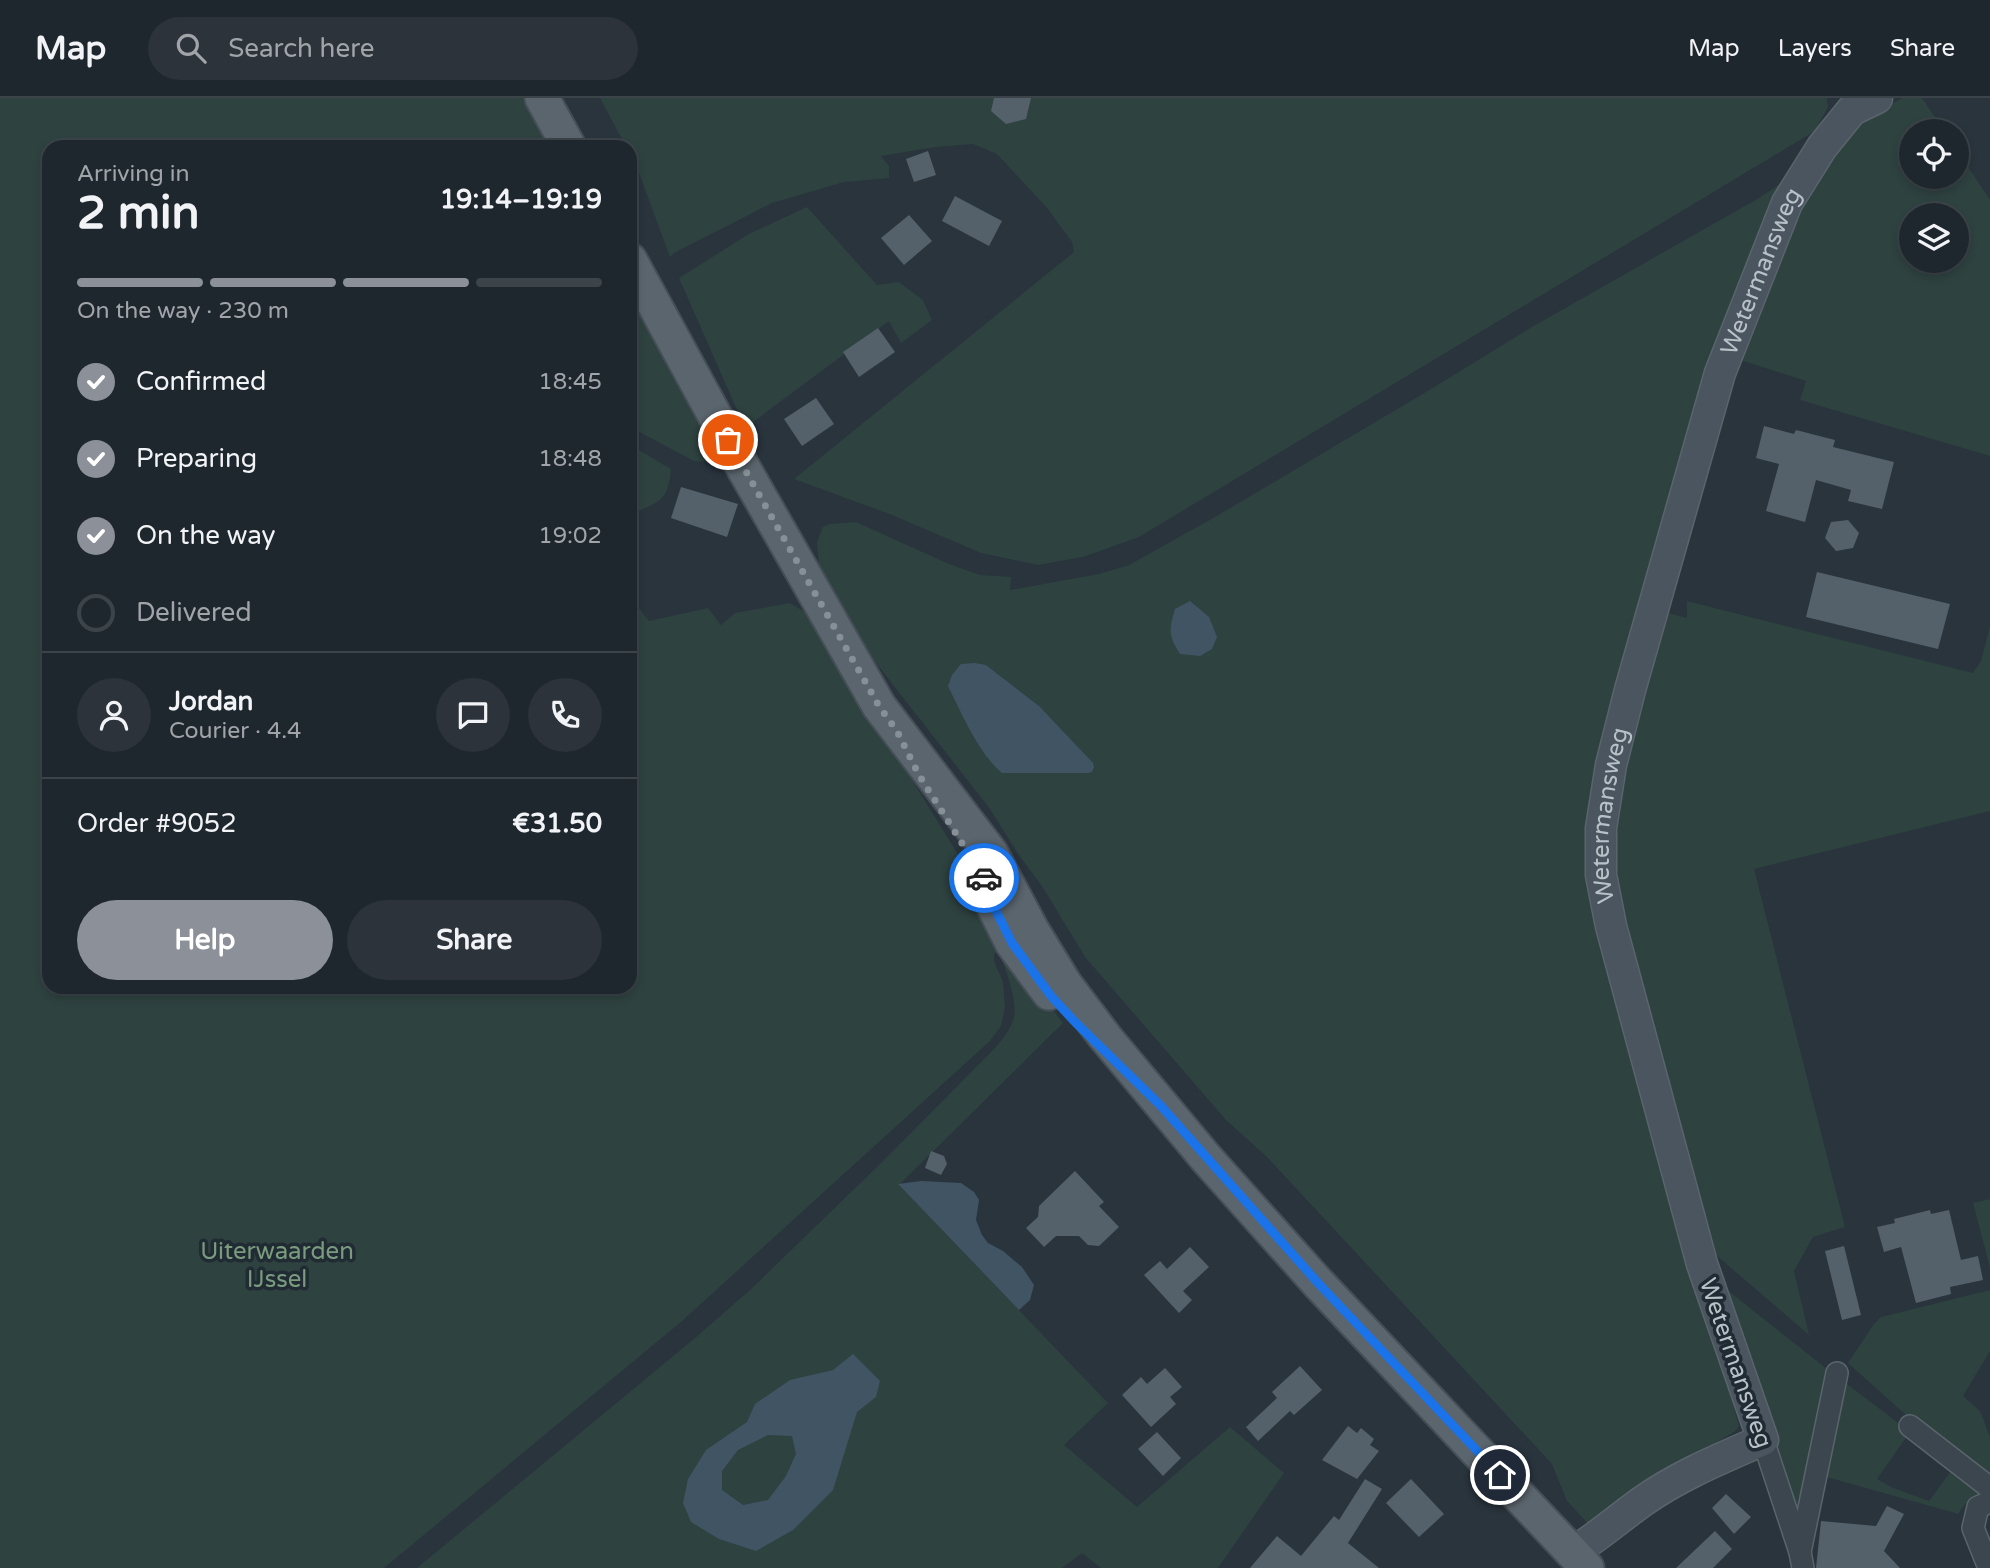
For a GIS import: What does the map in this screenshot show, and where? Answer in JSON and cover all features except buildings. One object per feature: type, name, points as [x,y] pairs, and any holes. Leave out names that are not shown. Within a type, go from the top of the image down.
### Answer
[{"type":"main road","points":[[542,98],[565,140]]},
{"type":"main road","points":[[637,273],[740,462],[879,706],[897,731],[919,775],[977,865],[1003,927],[1019,954],[1051,996],[1161,1106],[1573,1563]]},
{"type":"street","name":"Wetermansweg","points":[[1801,1560],[1702,1264],[1611,926],[1601,875],[1601,828],[1611,765],[1630,690],[1720,373],[1787,203],[1822,147],[1852,110],[1877,98]]},
{"type":"street","points":[[1801,1560],[1837,1373]]},
{"type":"street","points":[[1910,1426],[1990,1488]]},
{"type":"street","points":[[1573,1563],[1591,1541],[1689,1472],[1763,1440]]},
{"type":"street","points":[[1989,1568],[1973,1528],[1978,1507],[1990,1502]]},
{"type":"green space","name":"Uiterwaarden IJssel","points":[[0,98],[528,98],[551,140],[42,140],[42,994],[637,994],[637,606],[649,621],[708,608],[721,625],[735,613],[790,603],[810,615],[985,898],[1002,943],[994,955],[1003,982],[1005,1006],[1001,1026],[990,1041],[681,1322],[384,1568],[0,1568]]},
{"type":"green space","points":[[600,98],[1827,98],[1828,107],[1815,131],[1139,537],[1083,557],[1038,565],[981,553],[892,515],[794,479],[1074,252],[1072,242],[1047,208],[997,154],[973,144],[881,156],[889,166],[889,178],[844,182],[772,203],[670,257],[637,169],[637,140],[622,140]]},
{"type":"green space","points":[[1902,98],[1922,98],[1936,119],[1899,119],[1899,189],[1969,189],[1969,168],[1990,200],[1990,456],[1800,400],[1806,381],[1734,358],[1776,249],[1840,146],[1862,121]]},
{"type":"green space","points":[[1795,174],[1595,797],[1653,1115],[1739,1426],[1734,1432],[1652,1481],[1592,1528],[1567,1501],[1552,1464],[1268,1158],[1226,1120],[1085,957],[1042,886],[990,809],[862,645],[819,565],[817,542],[823,527],[856,522],[980,575],[1011,577],[1010,590],[1099,574],[1129,565],[1215,517],[1530,328],[1759,198]],"holes":[[[986,665],[1039,706],[985,755]]]},
{"type":"green space","points":[[807,207],[877,285],[899,282],[923,300],[932,320],[901,343],[889,321],[745,428],[679,278],[747,235]]},
{"type":"green space","points":[[637,300],[715,445],[710,459],[703,462],[694,461],[637,431]]},
{"type":"green space","points":[[637,449],[671,469],[667,489],[655,503],[637,512]]},
{"type":"green space","points":[[1687,601],[1973,673],[1981,661],[1990,626],[1990,811],[1754,869],[1845,1227],[1813,1237],[1794,1271],[1809,1335],[1709,1249],[1618,886],[1614,852],[1615,802],[1664,612],[1687,618]]},
{"type":"green space","points":[[1008,951],[1063,1023],[899,1185],[1108,1403],[1064,1445],[1137,1507],[1230,1427],[1284,1473],[1218,1568],[1101,1568],[1082,1553],[1062,1568],[417,1568],[750,1290],[996,1047],[1009,1029],[1015,1011],[1002,961]]},
{"type":"green space","points":[[1990,1199],[1990,1268],[1973,1203]]},
{"type":"green space","points":[[1721,1285],[1832,1373],[1802,1508],[1794,1510]]},
{"type":"green space","points":[[1990,1290],[1990,1351],[1963,1396],[1980,1411],[1990,1437],[1990,1475],[1915,1423],[1848,1363],[1881,1317]]},
{"type":"green space","points":[[1843,1381],[1910,1432],[1877,1479],[1929,1501],[1952,1470],[1982,1493],[1981,1501],[1966,1503],[1958,1514],[1823,1476]]},
{"type":"water","points":[[1190,601],[1209,617],[1217,637],[1212,649],[1200,656],[1180,654],[1172,637],[1175,609]]},
{"type":"water","points":[[961,664],[986,665],[1039,706],[1093,763],[1092,772],[1002,773],[993,765],[978,744],[948,686],[952,675]]},
{"type":"water","points":[[921,1181],[961,1183],[974,1192],[979,1200],[976,1220],[982,1235],[988,1243],[1003,1251],[1022,1267],[1034,1285],[1030,1300],[1019,1310],[898,1184]]},
{"type":"water","points":[[853,1354],[880,1381],[876,1397],[857,1412],[833,1490],[793,1530],[756,1551],[719,1539],[691,1522],[683,1503],[688,1479],[706,1450],[747,1422],[755,1404],[790,1380],[833,1370]],"holes":[[[768,1435],[792,1436],[796,1454],[786,1476],[768,1500],[743,1505],[722,1490],[722,1471],[738,1450]]]},
{"type":"way so far","points":[[728,440],[836,632],[879,706],[897,731],[919,775],[984,878]]},
{"type":"route","points":[[984,878],[995,909],[1012,943],[1051,996],[1161,1106],[1318,1283],[1500,1475]]}]
